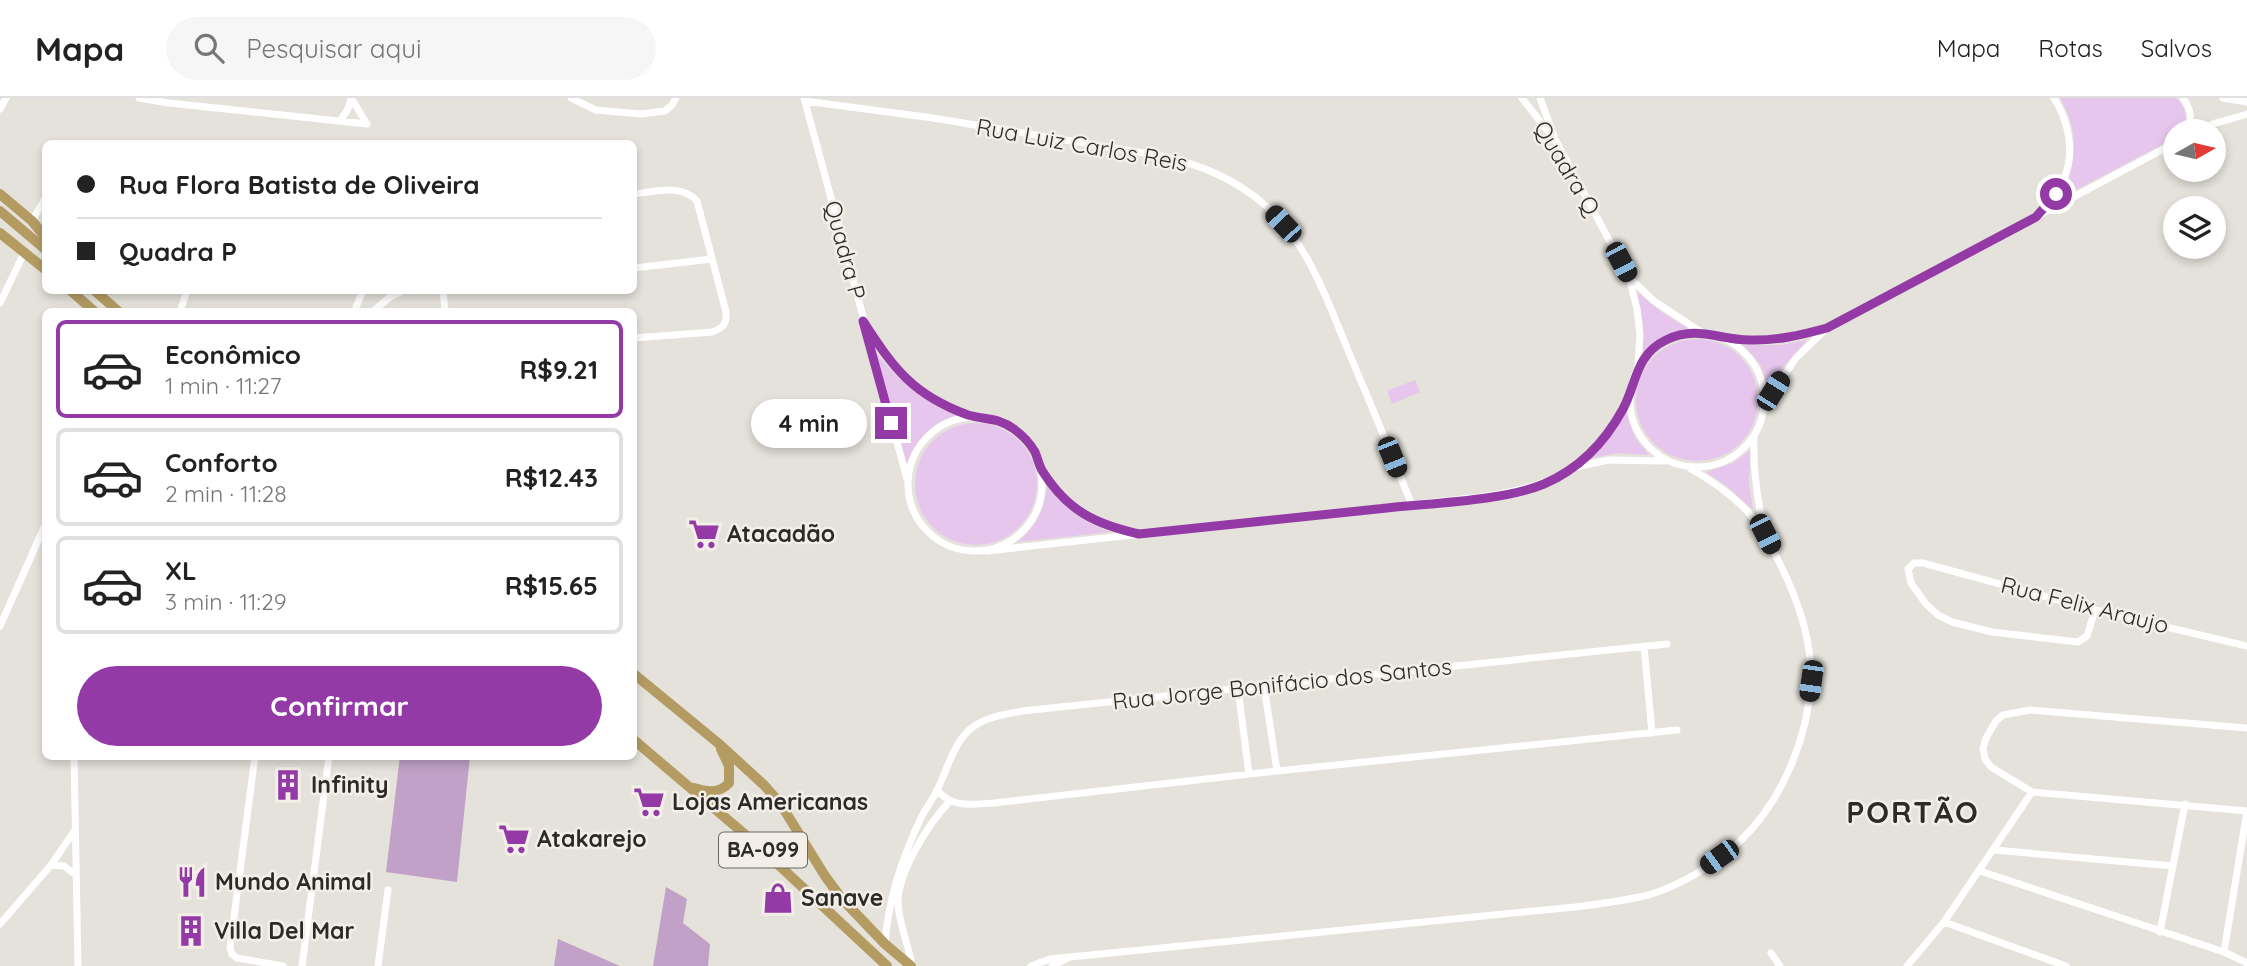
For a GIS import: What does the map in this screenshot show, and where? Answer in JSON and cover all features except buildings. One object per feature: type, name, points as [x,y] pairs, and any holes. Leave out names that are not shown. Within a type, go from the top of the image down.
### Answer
[{"type":"highway","points":[[0,194],[42,233]]},
{"type":"highway","points":[[0,211],[42,247]]},
{"type":"highway","points":[[0,233],[42,267]]},
{"type":"highway","points":[[75,294],[90,308]]},
{"type":"highway","points":[[99,294],[114,308]]},
{"type":"highway","name":"BA-099","points":[[637,676],[764,785],[780,803],[842,899],[885,944],[912,966]]},
{"type":"highway","name":"BA-099","points":[[637,743],[755,843],[887,966]]},
{"type":"highway","points":[[690,787],[708,792],[717,791],[729,783],[729,766],[718,743]]},
{"type":"street","points":[[0,109],[3,98]]},
{"type":"street","points":[[139,98],[367,124],[351,98]]},
{"type":"street","points":[[340,121],[351,98]]},
{"type":"street","points":[[574,99],[596,110],[641,114],[665,111],[676,98]]},
{"type":"street","name":"Quadra Q","points":[[1522,98],[1557,143],[1629,276],[1639,322],[1638,367]]},
{"type":"street","points":[[1540,98],[1557,143]]},
{"type":"street","points":[[2036,217],[2064,180],[2069,159],[2068,132],[2061,110],[2053,98]]},
{"type":"street","points":[[2183,98],[2191,119]]},
{"type":"street","points":[[2223,98],[2247,102]]},
{"type":"street","name":"Quadra P","points":[[805,100],[908,483]]},
{"type":"street","name":"Rua Luiz Carlos Reis","points":[[805,100],[1162,156],[1189,162],[1218,173],[1243,188],[1267,206],[1302,249],[1334,315],[1412,505]]},
{"type":"street","points":[[2226,120],[2247,114]]},
{"type":"street","points":[[1727,340],[1772,341],[1827,328],[2163,149]]},
{"type":"street","points":[[637,194],[675,190],[685,192],[697,201],[726,312],[725,325],[712,332],[637,338]]},
{"type":"street","points":[[32,221],[42,204]]},
{"type":"street","points":[[0,303],[24,253]]},
{"type":"street","points":[[637,268],[712,259]]},
{"type":"street","name":"Quadra Q","points":[[1629,276],[1654,301],[1702,332]]},
{"type":"street","points":[[385,294],[386,300]]},
{"type":"street","points":[[377,308],[397,294]]},
{"type":"street","points":[[863,321],[887,357],[916,389],[937,402],[972,416],[990,418],[1008,425],[1023,436],[1035,452],[1041,469],[1072,506],[1110,527],[1139,534]]},
{"type":"street","points":[[1764,405],[1796,358],[1827,328]]},
{"type":"street","points":[[972,416],[952,420],[927,437],[911,463],[908,483],[911,503],[919,521],[932,536],[948,546],[968,551],[987,551],[1481,498],[1530,488],[1575,467],[1604,438],[1630,394],[1638,367],[1649,352],[1664,340],[1682,334],[1702,332],[1727,340],[1740,348],[1755,367],[1763,389],[1764,405],[1759,426],[1745,448],[1732,458],[1703,468],[1667,461],[1608,460],[1575,467]]},
{"type":"street","points":[[1630,394],[1631,415],[1638,433],[1650,449],[1667,461]]},
{"type":"street","points":[[1754,436],[1756,495],[1765,534]]},
{"type":"street","points":[[1031,966],[1070,957],[1597,904],[1649,894],[1676,884],[1738,843],[1759,820],[1793,762],[1805,721],[1811,681],[1804,624],[1791,585],[1765,534],[1734,498],[1716,483],[1688,467]]},
{"type":"street","points":[[987,551],[1012,540],[1031,522],[1041,496],[1041,469]]},
{"type":"street","points":[[0,626],[42,532]]},
{"type":"street","name":"Rua Felix Araujo","points":[[2095,610],[2087,636],[2078,642],[1967,627],[1938,615],[1926,604],[1911,583],[1908,569],[1914,563],[1923,563],[2095,610],[2247,646]]},
{"type":"street","name":"Rua Jorge Bonifácio dos Santos","points":[[913,848],[923,814],[954,752],[966,733],[978,722],[996,716],[1022,711],[1667,643]]},
{"type":"street","points":[[1644,646],[1652,733]]},
{"type":"street","points":[[1264,686],[1277,771]]},
{"type":"street","points":[[1238,689],[1249,774]]},
{"type":"street","points":[[2224,953],[2247,811],[2032,792],[1991,767],[1985,759],[1983,749],[1996,721],[2003,715],[2016,712],[2044,711],[2247,728]]},
{"type":"street","points":[[937,790],[949,802],[995,803],[1676,730]]},
{"type":"street","points":[[74,760],[78,966]]},
{"type":"street","points":[[254,760],[230,948],[237,958],[283,966]]},
{"type":"street","points":[[302,966],[328,760]]},
{"type":"street","points":[[1907,966],[1944,922],[2032,792]]},
{"type":"street","points":[[885,944],[888,910],[913,848],[949,802]]},
{"type":"street","points":[[2160,932],[2185,804]]},
{"type":"street","points":[[0,925],[51,865],[75,829]]},
{"type":"street","points":[[1994,850],[2173,866]]},
{"type":"street","points":[[51,865],[64,866],[76,875]]},
{"type":"street","points":[[1980,871],[2247,963]]},
{"type":"street","points":[[897,885],[898,904],[912,966]]},
{"type":"street","points":[[378,966],[388,890]]},
{"type":"street","points":[[1944,922],[2066,966]]},
{"type":"street","points":[[1770,953],[1780,966]]},
{"type":"street","points":[[1052,966],[1070,957]]},
{"type":"shaded area","points":[[2060,98],[2176,98],[2184,109],[2185,119],[2163,119],[2163,144],[2066,195],[2063,191],[2071,168],[2074,144],[2066,109]]},
{"type":"shaded area","points":[[1637,292],[1663,313],[1688,328],[1663,336],[1643,353],[1643,325]]},
{"type":"shaded area","points":[[1697,339],[1720,343],[1740,357],[1754,377],[1758,400],[1754,423],[1740,443],[1720,457],[1697,461],[1674,457],[1654,443],[1640,423],[1636,400],[1640,377],[1654,357],[1674,343]]},
{"type":"shaded area","points":[[1807,340],[1782,368],[1769,390],[1760,364],[1744,345],[1780,345]]},
{"type":"shaded area","points":[[876,353],[912,390],[957,415],[940,422],[925,433],[906,465]]},
{"type":"shaded area","points":[[1415,380],[1420,392],[1392,404],[1387,391]]},
{"type":"shaded area","points":[[1626,412],[1635,438],[1649,455],[1617,453],[1589,459],[1607,440]]},
{"type":"shaded area","points":[[976,423],[999,428],[1019,441],[1032,461],[1037,484],[1032,507],[1019,527],[999,540],[976,545],[953,540],[933,527],[920,507],[915,484],[920,461],[933,441],[953,428]]},
{"type":"shaded area","points":[[1750,450],[1749,484],[1753,510],[1706,472],[1733,463]]},
{"type":"shaded area","points":[[1047,486],[1075,514],[1111,532],[1017,542],[1029,531],[1038,517]]},
{"type":"shaded area","points":[[400,760],[470,760],[457,882],[386,872]]},
{"type":"shaded area","points":[[666,887],[687,899],[683,923],[710,944],[708,966],[653,966]]},
{"type":"shaded area","points":[[558,939],[620,966],[554,966]]},
{"type":"place","name":"Atacadão","points":[[704,534]]},
{"type":"place","name":"Infinity","points":[[288,785]]},
{"type":"place","name":"Lojas Americanas","points":[[649,802]]},
{"type":"place","name":"Atakarejo","points":[[514,839]]},
{"type":"place","name":"Mundo Animal","points":[[192,882]]},
{"type":"place","name":"Sanave","points":[[778,898]]},
{"type":"place","name":"Villa Del Mar","points":[[191,931]]},
{"type":"district","name":"PORTÃO","points":[[1913,813]]},
{"type":"route","points":[[891,423],[863,321],[887,357],[916,389],[937,402],[972,416],[990,418],[1008,425],[1023,436],[1035,452],[1041,469],[1072,506],[1110,527],[1139,534],[1481,498],[1514,492],[1552,480],[1575,467],[1595,448],[1614,424],[1630,394],[1638,367],[1649,352],[1664,340],[1682,334],[1702,332],[1727,340],[1772,341],[1827,328],[2036,217],[2056,194]]}]
